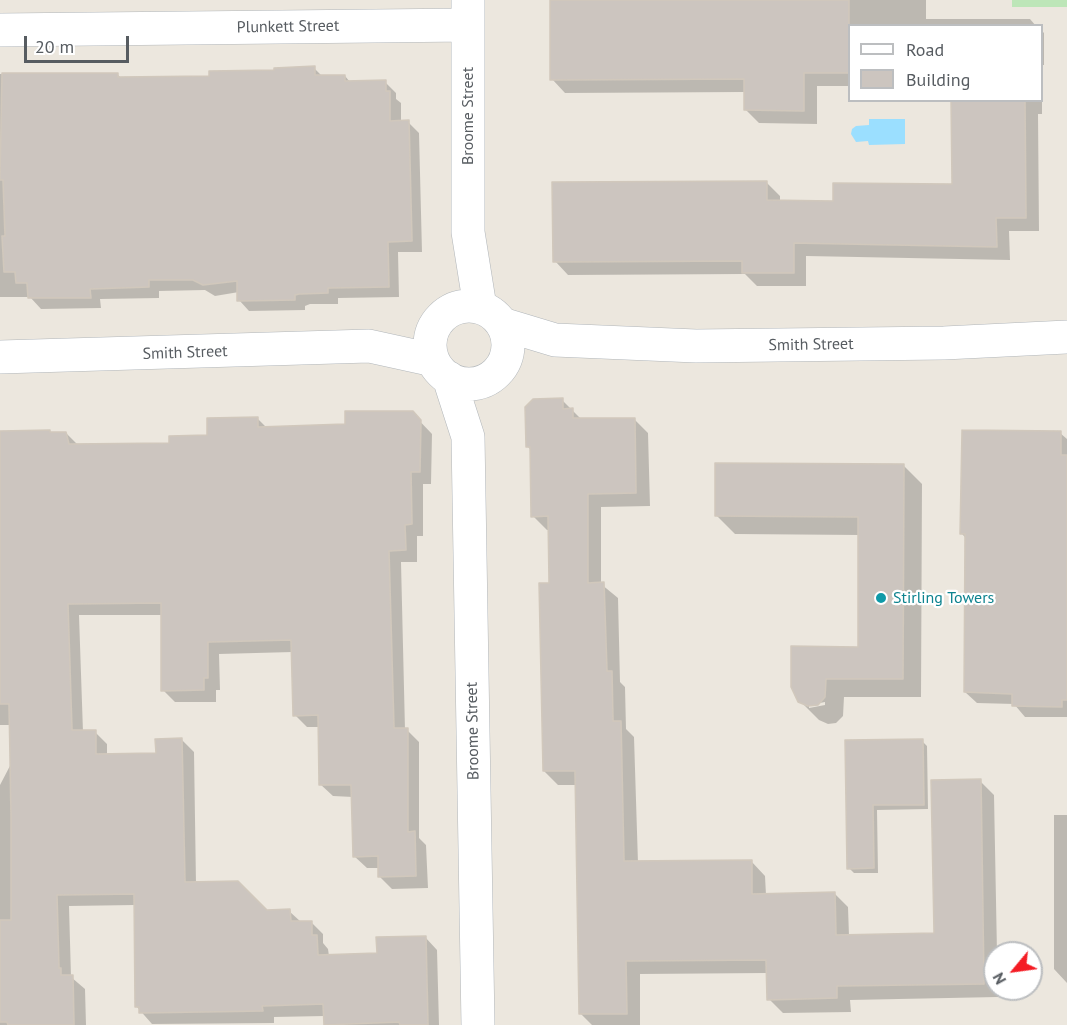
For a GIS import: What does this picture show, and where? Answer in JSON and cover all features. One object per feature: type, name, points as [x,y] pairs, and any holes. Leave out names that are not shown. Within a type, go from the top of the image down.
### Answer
[{"type":"street","name":"Plunkett Street","points":[[0,30],[291,13],[468,12]]},
{"type":"street","name":"Broome Street","points":[[467,317],[468,12]]},
{"type":"street","name":"Smith Street","points":[[0,357],[369,346],[467,317],[555,340],[696,346],[944,343],[1067,337]]},
{"type":"street","points":[[467,317],[508,345],[498,368],[479,382],[462,383],[441,369],[430,348],[431,335],[467,317]]},
{"type":"street","name":"Smith Street","points":[[498,368],[555,340]]},
{"type":"street","name":"Smith Street","points":[[369,346],[441,369]]},
{"type":"street","name":"Broome Street","points":[[468,437],[498,368]]},
{"type":"street","name":"Broome Street","points":[[441,369],[468,437],[478,1025]]},
{"type":"green space","points":[[1012,0],[1067,0],[1067,7],[1012,7]]},
{"type":"water","points":[[869,119],[905,119],[905,144],[869,145],[868,141],[856,142],[851,134],[852,129],[856,126],[869,125]]},
{"type":"building","points":[[550,0],[849,0],[848,73],[804,73],[804,111],[744,110],[744,79],[550,80]]},
{"type":"building","points":[[315,66],[315,75],[345,75],[345,81],[386,80],[386,91],[390,91],[390,121],[409,120],[412,241],[388,242],[389,287],[328,288],[328,293],[295,295],[295,300],[237,301],[237,281],[203,285],[193,280],[149,280],[149,287],[90,289],[91,298],[28,298],[27,283],[16,283],[15,272],[4,272],[3,180],[0,180],[2,73],[118,73],[118,77],[209,76],[209,71],[274,70],[274,68]]},
{"type":"building","points":[[951,102],[1025,102],[1026,218],[996,218],[997,247],[794,243],[794,273],[742,273],[742,261],[553,262],[552,182],[767,181],[767,200],[833,201],[833,183],[952,184]]},
{"type":"building","points":[[563,398],[563,409],[573,408],[573,418],[635,418],[636,493],[588,494],[588,583],[604,582],[607,671],[612,671],[613,721],[621,721],[624,861],[752,860],[752,894],[835,892],[836,935],[934,933],[931,780],[981,779],[983,984],[837,986],[837,998],[767,1000],[766,960],[626,961],[627,1014],[579,1014],[575,771],[543,771],[539,583],[549,583],[548,516],[531,517],[530,447],[526,447],[525,407],[533,399]]},
{"type":"building","points":[[345,411],[413,411],[421,420],[420,472],[411,472],[412,524],[405,525],[406,550],[389,551],[394,728],[408,728],[408,832],[415,831],[416,876],[378,877],[378,856],[353,857],[351,785],[319,785],[318,715],[293,716],[291,640],[208,642],[208,678],[204,678],[204,690],[161,691],[161,603],[68,604],[72,730],[96,730],[96,754],[156,753],[155,739],[182,738],[185,882],[238,881],[267,910],[290,909],[291,921],[312,921],[312,935],[317,935],[318,955],[377,953],[376,937],[426,936],[428,1025],[400,1025],[399,1022],[324,1025],[323,1004],[262,1006],[263,1011],[139,1013],[139,1007],[135,1007],[134,894],[57,895],[59,968],[61,968],[61,975],[73,975],[74,1025],[8,1025],[7,1022],[0,1022],[0,920],[11,920],[11,815],[9,704],[0,704],[0,431],[66,432],[69,444],[169,443],[169,436],[207,435],[207,418],[258,417],[258,427],[345,424]]},
{"type":"building","points":[[962,430],[1061,431],[1061,455],[1067,455],[1067,700],[1062,700],[1062,707],[1012,706],[1012,694],[964,692],[965,534],[960,534]]},
{"type":"building","name":"Stirling Towers","points":[[715,463],[904,464],[903,679],[826,679],[825,697],[818,705],[808,706],[798,702],[791,687],[791,646],[858,647],[858,517],[715,516]]},
{"type":"building","points":[[923,739],[924,805],[873,805],[874,868],[847,869],[845,740]]},
{"type":"place","name":"Stirling Towers","points":[[881,598]]}]
